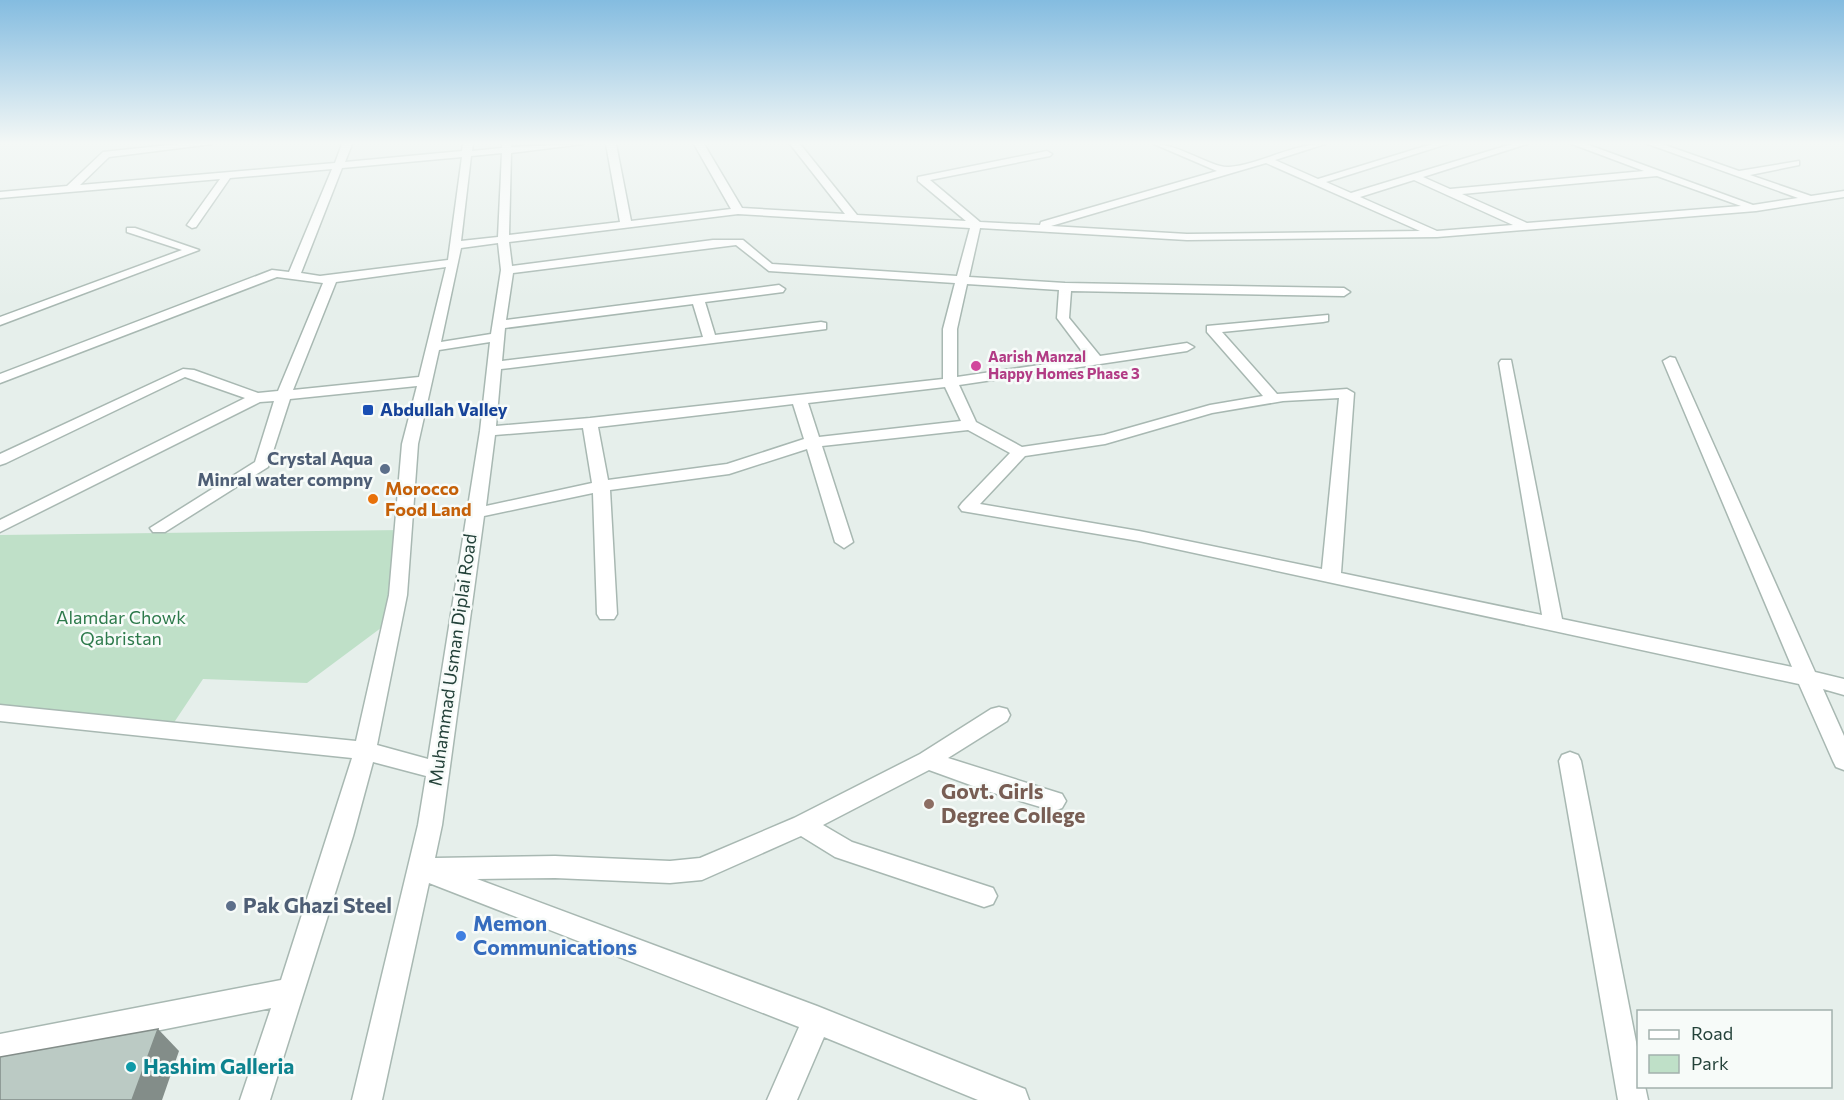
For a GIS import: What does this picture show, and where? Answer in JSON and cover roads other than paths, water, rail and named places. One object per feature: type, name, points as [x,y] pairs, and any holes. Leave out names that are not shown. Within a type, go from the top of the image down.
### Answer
[{"type":"street","points":[[192,225],[213,195]]},
{"type":"street","points":[[294,275],[326,195]]},
{"type":"street","points":[[255,1100],[341,836],[365,751],[398,595],[410,444],[424,381],[435,347],[454,254],[462,195]]},
{"type":"street","name":"Muhammad Usman Diplai Road","points":[[368,1100],[430,825],[436,770],[488,431],[497,331],[507,270],[503,240],[505,195]]},
{"type":"street","points":[[621,195],[626,225]]},
{"type":"street","points":[[729,195],[738,211]]},
{"type":"street","points":[[836,195],[853,217]]},
{"type":"street","points":[[942,195],[976,224]]},
{"type":"street","points":[[1031,229],[1147,195]]},
{"type":"street","points":[[1457,195],[1526,227]]},
{"type":"street","points":[[1721,195],[1756,208]]},
{"type":"street","points":[[1800,195],[1810,199]]},
{"type":"street","points":[[0,379],[268,275],[284,273],[314,280],[331,278],[454,254],[503,240],[738,211],[1187,237],[1437,234],[1756,208],[1835,195]]},
{"type":"street","points":[[1351,196],[1437,234]]},
{"type":"street","points":[[970,425],[950,382],[950,329],[964,280],[976,224]]},
{"type":"street","points":[[0,321],[193,250],[131,230]]},
{"type":"street","points":[[507,270],[713,243],[739,242],[769,267],[1065,287],[1344,292]]},
{"type":"street","points":[[159,528],[262,464],[283,397],[331,278]]},
{"type":"street","points":[[1065,287],[1063,318],[1097,361]]},
{"type":"street","points":[[435,347],[497,331],[779,289]]},
{"type":"street","points":[[698,300],[710,339]]},
{"type":"street","points":[[1274,399],[1212,329],[1323,318]]},
{"type":"street","points":[[495,366],[821,326]]},
{"type":"street","points":[[488,431],[590,423],[950,382],[1187,347]]},
{"type":"street","points":[[1670,361],[1844,761]]},
{"type":"street","points":[[1506,363],[1553,624]]},
{"type":"street","points":[[0,460],[183,374],[189,373],[257,398],[424,381]]},
{"type":"street","points":[[475,513],[601,486],[729,469],[812,442],[970,425],[1020,452],[1105,439],[1210,409],[1274,399],[1347,393],[1330,577]]},
{"type":"street","points":[[0,527],[257,398]]},
{"type":"street","points":[[799,399],[844,542]]},
{"type":"street","points":[[590,423],[601,486],[607,614]]},
{"type":"street","points":[[1020,452],[968,507],[1139,536],[1844,687]]},
{"type":"street","points":[[0,712],[365,751],[436,770]]},
{"type":"street","points":[[421,869],[555,867],[670,873],[702,869],[802,825],[928,760],[999,715]]},
{"type":"street","points":[[928,760],[987,782],[1054,801]]},
{"type":"street","points":[[1570,761],[1634,1100]]},
{"type":"street","points":[[802,825],[844,850],[984,896]]},
{"type":"street","points":[[421,869],[817,1020],[1014,1100]]},
{"type":"street","points":[[0,1048],[291,991]]},
{"type":"street","points":[[782,1100],[817,1020]]},
{"type":"place","name":"Aarish Manzal Happy Homes Phase 3","points":[[976,366]]},
{"type":"place","name":"Abdullah Valley","points":[[368,410]]},
{"type":"place","name":"Crystal Aqua Minral water compny","points":[[385,469]]},
{"type":"place","name":"Morocco Food Land","points":[[373,499]]},
{"type":"place","name":"Govt. Girls Degree College","points":[[929,804]]},
{"type":"place","name":"Pak Ghazi Steel","points":[[231,906]]},
{"type":"place","name":"Memon Communications","points":[[461,936]]},
{"type":"place","name":"Hashim Galleria","points":[[131,1067]]},
{"type":"park label","name":"Alamdar Chowk Qabristan","points":[[121,628]]}]
